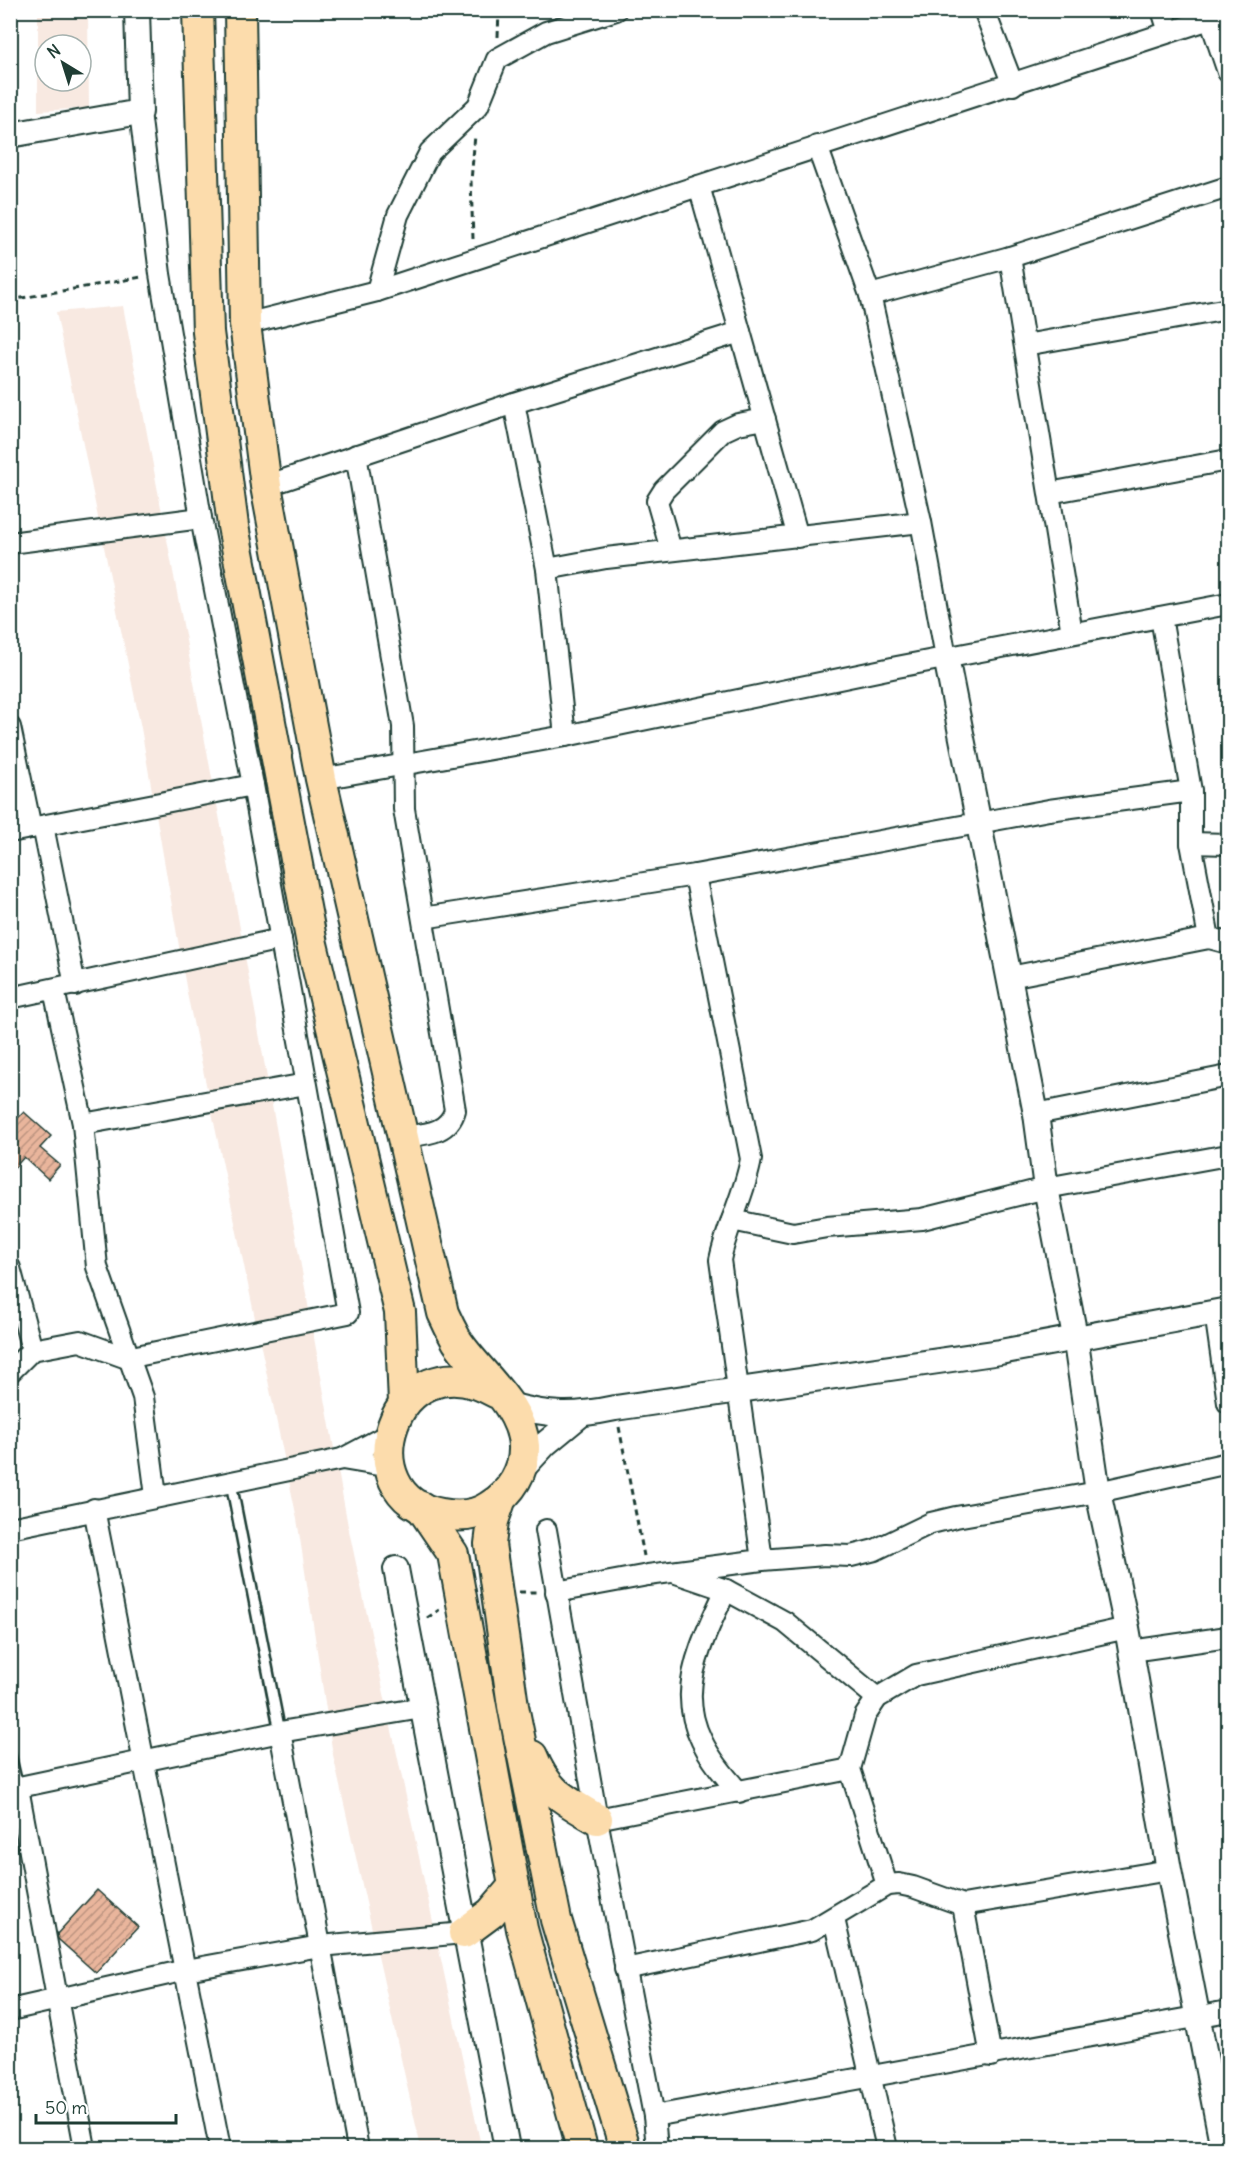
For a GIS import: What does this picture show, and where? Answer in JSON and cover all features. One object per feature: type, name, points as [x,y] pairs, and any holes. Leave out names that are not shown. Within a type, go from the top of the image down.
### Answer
[{"type":"main road","points":[[198,10],[208,332],[233,526],[312,944],[400,1312],[404,1403]]},
{"type":"main road","points":[[240,10],[245,324],[266,486],[321,779],[442,1313],[457,1340],[518,1419],[524,1436],[521,1470],[513,1485],[488,1508],[454,1516],[421,1507]]},
{"type":"main road","points":[[503,1399],[483,1384],[466,1380],[448,1379],[432,1383],[404,1403],[394,1417],[389,1434],[390,1467],[402,1490],[421,1507],[453,1554],[522,1929],[582,2148]]},
{"type":"main road","points":[[501,1498],[493,1521],[490,1544],[513,1706],[556,1920],[625,2148]]},
{"type":"main road","points":[[513,1706],[546,1785],[597,1819]]},
{"type":"main road","points":[[464,1933],[491,1913],[514,1886]]},
{"type":"street","points":[[10,1372],[32,1350],[80,1341],[127,1358],[348,1313],[253,785],[201,518],[160,274],[140,112],[137,10]]},
{"type":"street","points":[[377,291],[398,215],[430,152],[478,106],[497,60],[546,32],[616,10]]},
{"type":"street","points":[[984,10],[1012,85]]},
{"type":"street","points":[[1162,10],[1169,32]]},
{"type":"street","points":[[245,324],[377,291],[474,257],[1012,85],[1228,13]]},
{"type":"street","points":[[1209,19],[1228,72]]},
{"type":"street","points":[[10,135],[140,112]]},
{"type":"street","points":[[817,146],[870,295],[921,522],[1036,1114],[1046,1188],[1075,1336],[1098,1492],[1129,1640],[1169,1870],[1223,2148]]},
{"type":"street","points":[[699,186],[798,537]]},
{"type":"street","points":[[870,295],[1010,257],[1228,187]]},
{"type":"street","points":[[1010,257],[1072,633]]},
{"type":"street","points":[[1024,345],[1228,309]]},
{"type":"street","points":[[266,486],[514,403],[740,332]]},
{"type":"street","points":[[514,403],[547,569],[565,736]]},
{"type":"street","points":[[671,550],[657,501],[664,490],[723,431],[738,424],[765,419]]},
{"type":"street","points":[[356,455],[403,726],[403,802],[455,1110],[450,1122],[439,1130],[402,1137]]},
{"type":"street","points":[[1049,493],[1228,460]]},
{"type":"street","points":[[10,543],[201,518]]},
{"type":"street","points":[[547,569],[671,550],[921,522]]},
{"type":"street","points":[[321,779],[565,736],[946,657],[1228,604]]},
{"type":"street","points":[[1161,617],[1191,790],[1191,843],[1209,938]]},
{"type":"street","points":[[10,727],[75,985]]},
{"type":"street","points":[[10,832],[253,785]]},
{"type":"street","points":[[423,918],[694,874],[1049,810],[1191,790]]},
{"type":"street","points":[[1191,843],[1228,844]]},
{"type":"street","points":[[694,874],[751,1159],[748,1179],[720,1260],[762,1560]]},
{"type":"street","points":[[1010,977],[1209,938],[1228,943]]},
{"type":"street","points":[[10,998],[281,939]]},
{"type":"street","points":[[54,990],[82,1124],[97,1267],[127,1358],[143,1397],[156,1496]]},
{"type":"street","points":[[1036,1114],[1228,1076]]},
{"type":"street","points":[[82,1124],[306,1084]]},
{"type":"street","points":[[732,1220],[793,1233],[827,1227],[922,1219],[1046,1188],[1228,1155]]},
{"type":"street","points":[[10,1268],[32,1350]]},
{"type":"street","points":[[503,1399],[538,1412],[579,1416],[615,1408],[739,1389],[1000,1352],[1075,1336],[1222,1311],[1228,1403]]},
{"type":"street","points":[[521,1470],[545,1444],[579,1416]]},
{"type":"street","points":[[10,1528],[156,1496],[231,1484],[342,1459],[389,1434]]},
{"type":"street","points":[[342,1459],[390,1467]]},
{"type":"street","points":[[556,1592],[670,1571],[762,1560],[825,1555],[851,1556],[875,1550],[907,1533],[939,1521],[1098,1492],[1228,1463]]},
{"type":"street","points":[[94,1509],[220,2148]]},
{"type":"street","points":[[546,1530],[597,1819],[654,2116],[657,2148]]},
{"type":"street","points":[[396,1569],[506,2148]]},
{"type":"street","points":[[670,1571],[726,1590],[785,1622],[877,1698]]},
{"type":"street","points":[[726,1590],[696,1655],[690,1684],[698,1735],[713,1761],[739,1792]]},
{"type":"street","points":[[887,1885],[849,1769],[865,1716],[877,1698],[916,1675],[1129,1640],[1228,1637]]},
{"type":"street","points":[[85,2148],[59,1998],[14,1788],[280,1732],[422,1708]]},
{"type":"street","points":[[280,1732],[358,2148]]},
{"type":"street","points":[[597,1819],[849,1769]]},
{"type":"street","points":[[625,1969],[813,1930],[887,1885],[899,1884],[913,1887],[963,1905],[1169,1870]]},
{"type":"street","points":[[963,1905],[991,2056]]},
{"type":"street","points":[[834,1918],[887,2148]]},
{"type":"street","points":[[10,2010],[186,1970],[320,1946],[464,1933]]},
{"type":"street","points":[[654,2116],[1228,2011]]},
{"type":"lane","points":[[231,1484],[280,1732]]},
{"type":"lane","points":[[10,1754],[14,1788]]},
{"type":"path","points":[[474,257],[471,181],[478,106]]},
{"type":"path","points":[[10,300],[160,274]]},
{"type":"path","points":[[615,1408],[648,1575]]},
{"type":"path","points":[[498,1593],[556,1592]]},
{"type":"path","points":[[407,1631],[460,1596]]},
{"type":"shaded area","points":[[38,11],[88,11],[88,33],[38,33]]},
{"type":"shaded area","points":[[38,93],[89,93],[89,108],[38,111]]},
{"type":"shaded area","points":[[123,306],[234,895],[348,1526],[480,2141],[421,2148],[333,1755],[297,1519],[188,998],[141,728],[56,312]]},
{"type":"building","points":[[24,1112],[51,1136],[40,1148],[60,1165],[48,1179],[24,1157],[10,1173],[10,1126]]},
{"type":"building","points":[[97,1890],[138,1927],[96,1973],[58,1939],[57,1934]]}]
